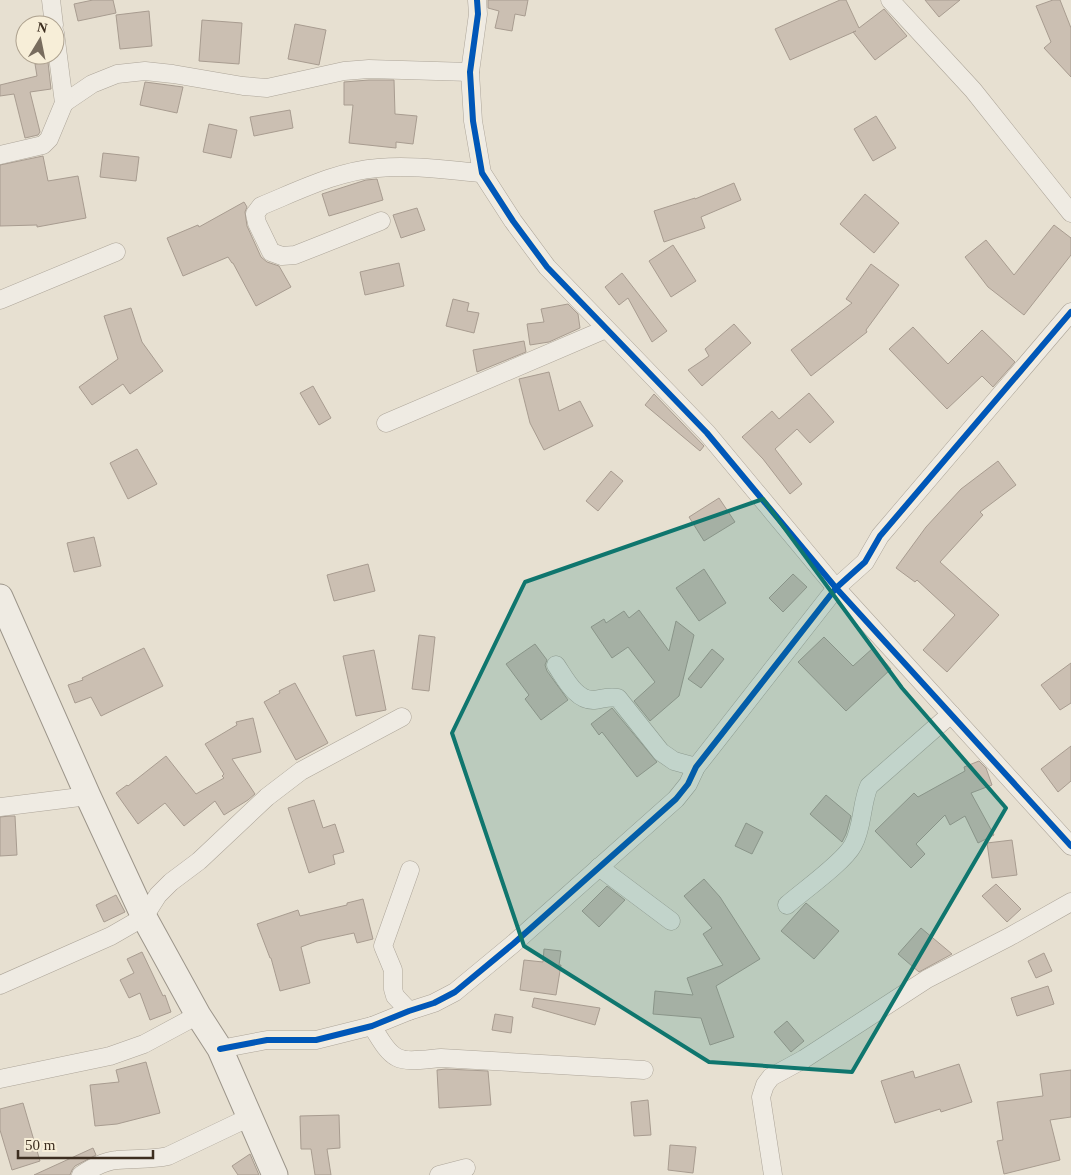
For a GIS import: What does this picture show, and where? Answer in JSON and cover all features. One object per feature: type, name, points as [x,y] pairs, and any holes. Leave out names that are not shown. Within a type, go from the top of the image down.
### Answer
[{"type":"street","points":[[51,0],[53,15]]},
{"type":"street","points":[[478,0],[478,14],[470,72],[473,121],[482,173],[512,221],[547,267],[707,433],[836,588],[1071,846]]},
{"type":"street","points":[[890,0],[973,90],[1071,213]]},
{"type":"street","points":[[0,154],[43,145],[49,139],[64,103],[59,65]]},
{"type":"street","points":[[64,103],[92,84],[108,77],[117,74],[145,71],[267,88],[344,71],[369,69],[470,72]]},
{"type":"street","points":[[381,221],[295,255],[282,256],[271,252],[257,223],[255,214],[261,206],[339,175],[376,168],[417,167],[482,173]]},
{"type":"street","points":[[0,300],[116,252]]},
{"type":"street","points":[[220,1049],[267,1040],[316,1040],[372,1026],[409,1010],[434,1003],[455,992],[514,944],[676,799],[688,784],[696,767],[836,588],[865,562],[880,536],[1071,312]]},
{"type":"street","points":[[386,423],[606,330]]},
{"type":"street","points":[[0,597],[144,917],[198,1015],[220,1049],[275,1175]]},
{"type":"street","points":[[556,665],[577,694],[586,699],[594,700],[609,696],[618,698],[661,752],[674,761],[696,767]]},
{"type":"street","points":[[787,905],[844,857],[852,846],[858,834],[865,795],[869,786],[951,714]]},
{"type":"street","points":[[0,985],[110,936],[144,917],[158,895],[170,882],[199,861],[267,797],[301,772],[402,717]]},
{"type":"street","points":[[0,808],[88,796]]},
{"type":"street","points":[[599,867],[671,921]]},
{"type":"street","points":[[409,1010],[395,996],[392,970],[383,946],[410,870]]},
{"type":"street","points":[[773,1175],[761,1097],[765,1085],[772,1078],[927,979],[1071,902]]},
{"type":"street","points":[[0,1080],[110,1056],[144,1044],[198,1015]]},
{"type":"street","points":[[372,1026],[386,1049],[396,1058],[408,1061],[441,1058],[644,1070]]},
{"type":"street","points":[[81,1175],[100,1164],[115,1160],[157,1159],[168,1156],[250,1118]]},
{"type":"street","points":[[439,1175],[466,1168]]},
{"type":"highlighted area","points":[[763,499],[902,688],[1006,808],[852,1072],[709,1062],[524,946],[452,733],[525,582]]},
{"type":"building","points":[[93,0],[113,0],[116,13],[78,21],[74,4]]},
{"type":"building","points":[[488,0],[528,0],[525,16],[515,14],[512,31],[495,28],[499,11],[488,8]]},
{"type":"building","points":[[840,0],[846,0],[859,28],[884,9],[907,36],[875,60],[853,32],[790,60],[775,29]]},
{"type":"building","points":[[925,0],[960,0],[939,17]]},
{"type":"building","points":[[1053,0],[1060,0],[1071,28],[1071,77],[1044,48],[1051,42],[1036,6]]},
{"type":"building","points":[[149,11],[152,46],[120,49],[116,15]]},
{"type":"building","points":[[202,20],[242,23],[239,64],[199,61]]},
{"type":"building","points":[[295,24],[326,30],[319,65],[288,59]]},
{"type":"building","points":[[35,65],[48,65],[51,89],[30,92],[40,132],[38,135],[25,138],[14,94],[0,96],[0,85],[37,76]]},
{"type":"building","points":[[394,80],[395,114],[417,116],[413,144],[396,142],[396,148],[349,143],[353,105],[344,105],[344,82]]},
{"type":"building","points":[[145,82],[183,87],[177,113],[140,105]]},
{"type":"building","points":[[290,110],[293,128],[254,136],[250,117]]},
{"type":"building","points":[[876,116],[896,148],[873,161],[854,129]]},
{"type":"building","points":[[209,124],[237,130],[231,158],[203,152]]},
{"type":"building","points":[[103,153],[139,157],[136,181],[100,177]]},
{"type":"building","points":[[43,156],[48,181],[78,176],[86,218],[37,227],[37,225],[0,226],[0,165]]},
{"type":"building","points":[[377,179],[383,200],[329,216],[322,194],[366,180]]},
{"type":"building","points":[[734,183],[741,200],[701,217],[705,228],[664,242],[654,211],[695,199]]},
{"type":"building","points":[[865,194],[899,223],[874,253],[840,224]]},
{"type":"building","points":[[244,202],[247,207],[245,212],[247,226],[261,257],[267,262],[279,266],[291,287],[256,306],[228,257],[183,276],[167,238],[198,225],[199,227]]},
{"type":"building","points":[[417,208],[425,230],[401,238],[393,215]]},
{"type":"building","points":[[1054,225],[1071,238],[1071,255],[1024,315],[988,287],[965,257],[986,240],[1014,275]]},
{"type":"building","points":[[673,245],[696,281],[671,297],[649,261]]},
{"type":"building","points":[[399,263],[404,286],[365,295],[360,272]]},
{"type":"building","points":[[871,264],[899,285],[866,330],[867,332],[811,376],[791,350],[852,303],[846,299]]},
{"type":"building","points":[[622,273],[667,331],[652,342],[628,298],[619,305],[605,287]]},
{"type":"building","points":[[453,299],[469,303],[467,311],[479,313],[474,333],[446,326]]},
{"type":"building","points":[[568,304],[578,314],[580,328],[549,342],[530,345],[527,324],[544,322],[541,309]]},
{"type":"building","points":[[131,308],[142,342],[163,371],[130,394],[123,384],[92,405],[79,387],[118,359],[104,316]]},
{"type":"building","points":[[734,324],[751,343],[702,386],[688,370],[709,356],[705,349]]},
{"type":"building","points":[[913,327],[948,364],[982,330],[1015,362],[993,387],[982,376],[947,409],[889,349]]},
{"type":"building","points":[[524,341],[526,352],[477,372],[473,350]]},
{"type":"building","points":[[549,372],[559,411],[580,401],[593,426],[544,450],[530,423],[519,379]]},
{"type":"building","points":[[313,386],[331,418],[319,425],[300,393]]},
{"type":"building","points":[[809,393],[834,422],[810,443],[797,429],[775,449],[802,484],[790,494],[763,459],[742,437],[772,411],[779,419]]},
{"type":"building","points":[[654,394],[704,446],[700,451],[645,405]]},
{"type":"building","points":[[137,449],[157,484],[128,499],[110,463]]},
{"type":"building","points":[[998,461],[1016,485],[980,512],[983,515],[940,562],[999,615],[947,672],[923,650],[955,615],[917,580],[915,582],[896,568],[926,527],[961,489]]},
{"type":"building","points":[[611,471],[623,481],[598,511],[586,501]]},
{"type":"building","points":[[719,498],[735,522],[704,541],[689,517]]},
{"type":"building","points":[[94,537],[101,566],[74,572],[67,543]]},
{"type":"building","points":[[368,564],[375,591],[334,601],[327,575]]},
{"type":"building","points":[[704,569],[726,603],[699,621],[676,588]]},
{"type":"building","points":[[793,574],[807,587],[783,612],[769,598]]},
{"type":"building","points":[[639,610],[669,651],[676,621],[694,635],[679,696],[650,721],[634,701],[655,682],[628,647],[612,658],[591,627],[604,619],[606,623],[624,611],[629,618]]},
{"type":"building","points":[[419,635],[435,637],[429,691],[412,689]]},
{"type":"building","points":[[824,637],[853,666],[873,648],[891,669],[846,711],[798,662]]},
{"type":"building","points":[[535,644],[547,660],[545,665],[547,671],[568,700],[541,720],[525,699],[529,695],[506,664]]},
{"type":"building","points":[[144,648],[163,686],[101,716],[91,697],[75,703],[68,685],[83,680],[82,678]]},
{"type":"building","points":[[712,649],[724,659],[701,688],[688,679]]},
{"type":"building","points":[[374,650],[386,710],[356,716],[343,656]]},
{"type":"building","points":[[1071,663],[1071,703],[1060,710],[1041,685]]},
{"type":"building","points":[[295,683],[328,743],[296,760],[264,702],[280,693],[279,691]]},
{"type":"building","points":[[612,708],[657,762],[637,777],[602,732],[599,735],[591,724]]},
{"type":"building","points":[[253,718],[261,752],[232,759],[255,794],[224,815],[215,801],[184,826],[165,803],[138,824],[116,793],[128,786],[166,756],[196,794],[224,778],[222,776],[224,774],[205,744],[237,725],[236,722]]},
{"type":"building","points":[[1071,746],[1071,781],[1058,792],[1041,769]]},
{"type":"building","points":[[979,761],[986,768],[992,785],[971,793],[994,835],[978,843],[965,816],[950,825],[945,815],[916,844],[925,854],[911,868],[875,831],[914,793],[918,797],[965,771],[964,767]]},
{"type":"building","points":[[826,795],[851,816],[842,842],[810,814]]},
{"type":"building","points":[[314,800],[323,828],[335,824],[344,852],[333,855],[335,864],[309,873],[288,808]]},
{"type":"building","points":[[15,816],[17,855],[0,856],[0,817]]},
{"type":"building","points":[[746,823],[763,832],[752,854],[735,846]]},
{"type":"building","points":[[1012,840],[1017,875],[992,878],[987,843]]},
{"type":"building","points":[[704,879],[720,897],[760,959],[716,986],[734,1037],[710,1045],[701,1018],[653,1014],[655,991],[693,995],[687,978],[723,965],[703,934],[712,928],[684,896]]},
{"type":"building","points":[[996,884],[1021,909],[1007,922],[982,896]]},
{"type":"building","points":[[607,886],[625,900],[599,927],[582,911]]},
{"type":"building","points":[[116,895],[125,912],[104,922],[96,905]]},
{"type":"building","points":[[363,899],[373,939],[357,943],[354,933],[317,941],[301,947],[310,983],[280,991],[271,958],[257,924],[298,910],[300,916],[347,905],[347,903]]},
{"type":"building","points":[[806,903],[839,931],[814,959],[781,931]]},
{"type":"building","points":[[921,928],[952,954],[919,972],[898,954]]},
{"type":"building","points":[[544,949],[561,951],[559,965],[561,965],[556,995],[520,990],[524,960],[543,962]]},
{"type":"building","points":[[142,952],[163,996],[165,995],[171,1012],[150,1020],[140,993],[129,998],[120,980],[134,973],[127,959]]},
{"type":"building","points":[[1044,953],[1052,971],[1036,978],[1028,961]]},
{"type":"building","points":[[1048,986],[1054,1004],[1017,1016],[1011,998]]},
{"type":"building","points":[[534,998],[600,1008],[595,1025],[532,1007]]},
{"type":"building","points":[[495,1014],[513,1017],[511,1033],[492,1030]]},
{"type":"building","points":[[787,1021],[804,1041],[791,1052],[774,1032]]},
{"type":"building","points":[[146,1062],[160,1113],[117,1124],[95,1126],[90,1085],[119,1082],[116,1070]]},
{"type":"building","points":[[959,1064],[972,1102],[941,1112],[940,1109],[895,1123],[881,1081],[913,1071],[915,1078]]},
{"type":"building","points":[[437,1070],[488,1071],[491,1105],[439,1108]]},
{"type":"building","points":[[1071,1070],[1071,1117],[1050,1120],[1060,1160],[1004,1174],[997,1141],[1003,1140],[997,1102],[1043,1096],[1040,1074]]},
{"type":"building","points":[[648,1100],[651,1135],[634,1136],[631,1102]]},
{"type":"building","points":[[23,1103],[40,1161],[12,1170],[0,1130],[0,1109]]},
{"type":"building","points":[[339,1115],[340,1148],[327,1149],[331,1175],[315,1175],[311,1149],[301,1149],[300,1116]]},
{"type":"building","points":[[670,1145],[696,1147],[693,1173],[668,1170]]},
{"type":"building","points":[[93,1148],[96,1155],[75,1166],[70,1175],[34,1175]]},
{"type":"building","points":[[250,1154],[259,1175],[238,1175],[232,1166]]},
{"type":"cycle path","points":[[477,0],[478,14],[470,72],[473,121],[482,173],[513,221],[547,267],[707,433],[836,588],[1071,846]]},
{"type":"cycle path","points":[[220,1049],[267,1040],[316,1040],[372,1026],[434,1003],[455,992],[513,944],[676,799],[688,784],[696,767],[836,588],[865,562],[880,536],[1071,312]]}]
